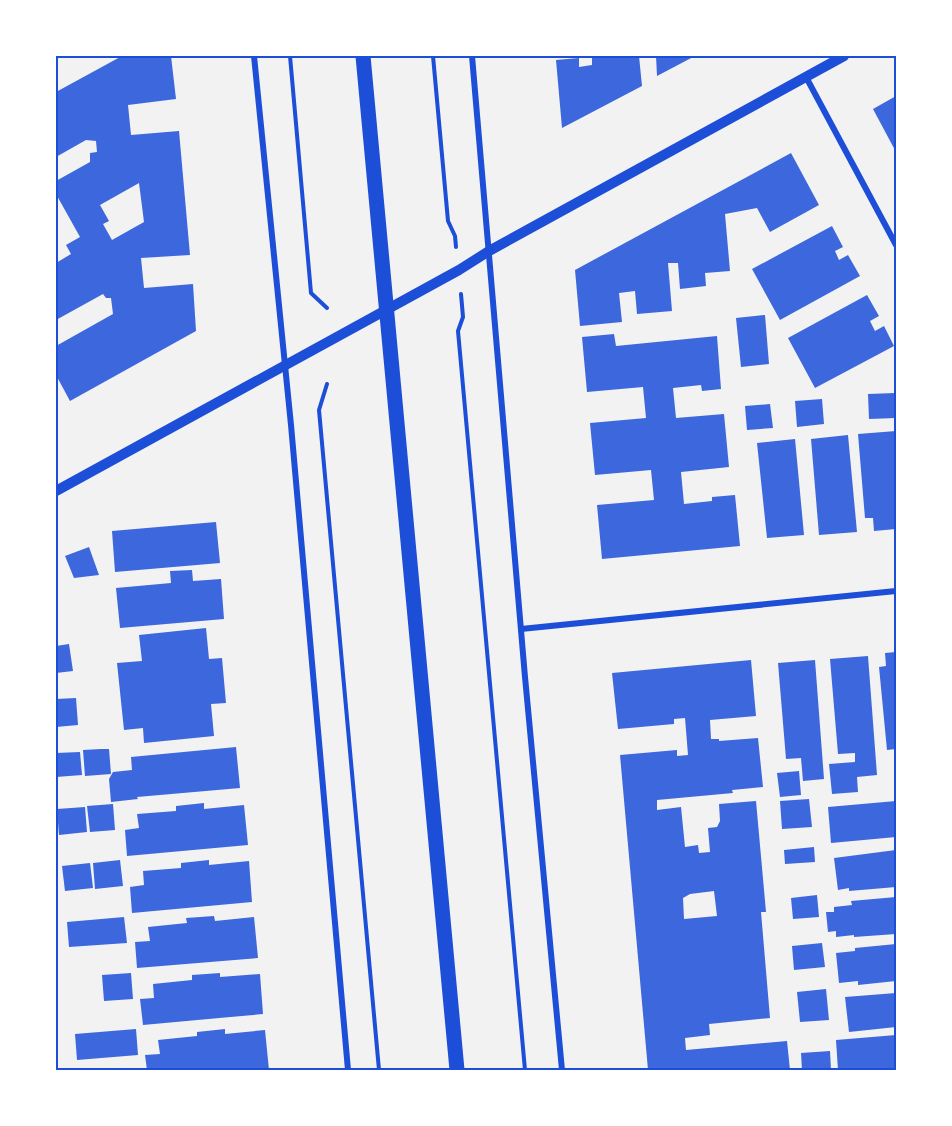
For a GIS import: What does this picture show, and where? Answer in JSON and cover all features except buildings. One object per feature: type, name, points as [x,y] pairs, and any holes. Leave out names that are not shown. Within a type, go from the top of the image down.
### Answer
[{"type":"main road","points":[[363,56],[457,1071]]},
{"type":"street","points":[[254,56],[285,364],[348,1071]]},
{"type":"street","points":[[472,56],[520,629],[562,1071]]},
{"type":"street","points":[[56,491],[844,56]]},
{"type":"street","points":[[806,77],[897,245]]},
{"type":"street","points":[[520,629],[897,591]]},
{"type":"path","points":[[290,56],[311,293],[327,308]]},
{"type":"path","points":[[433,56],[448,221],[455,236]]},
{"type":"path","points":[[463,317],[458,331],[525,1071]]},
{"type":"path","points":[[327,384],[319,410],[379,1071]]}]
